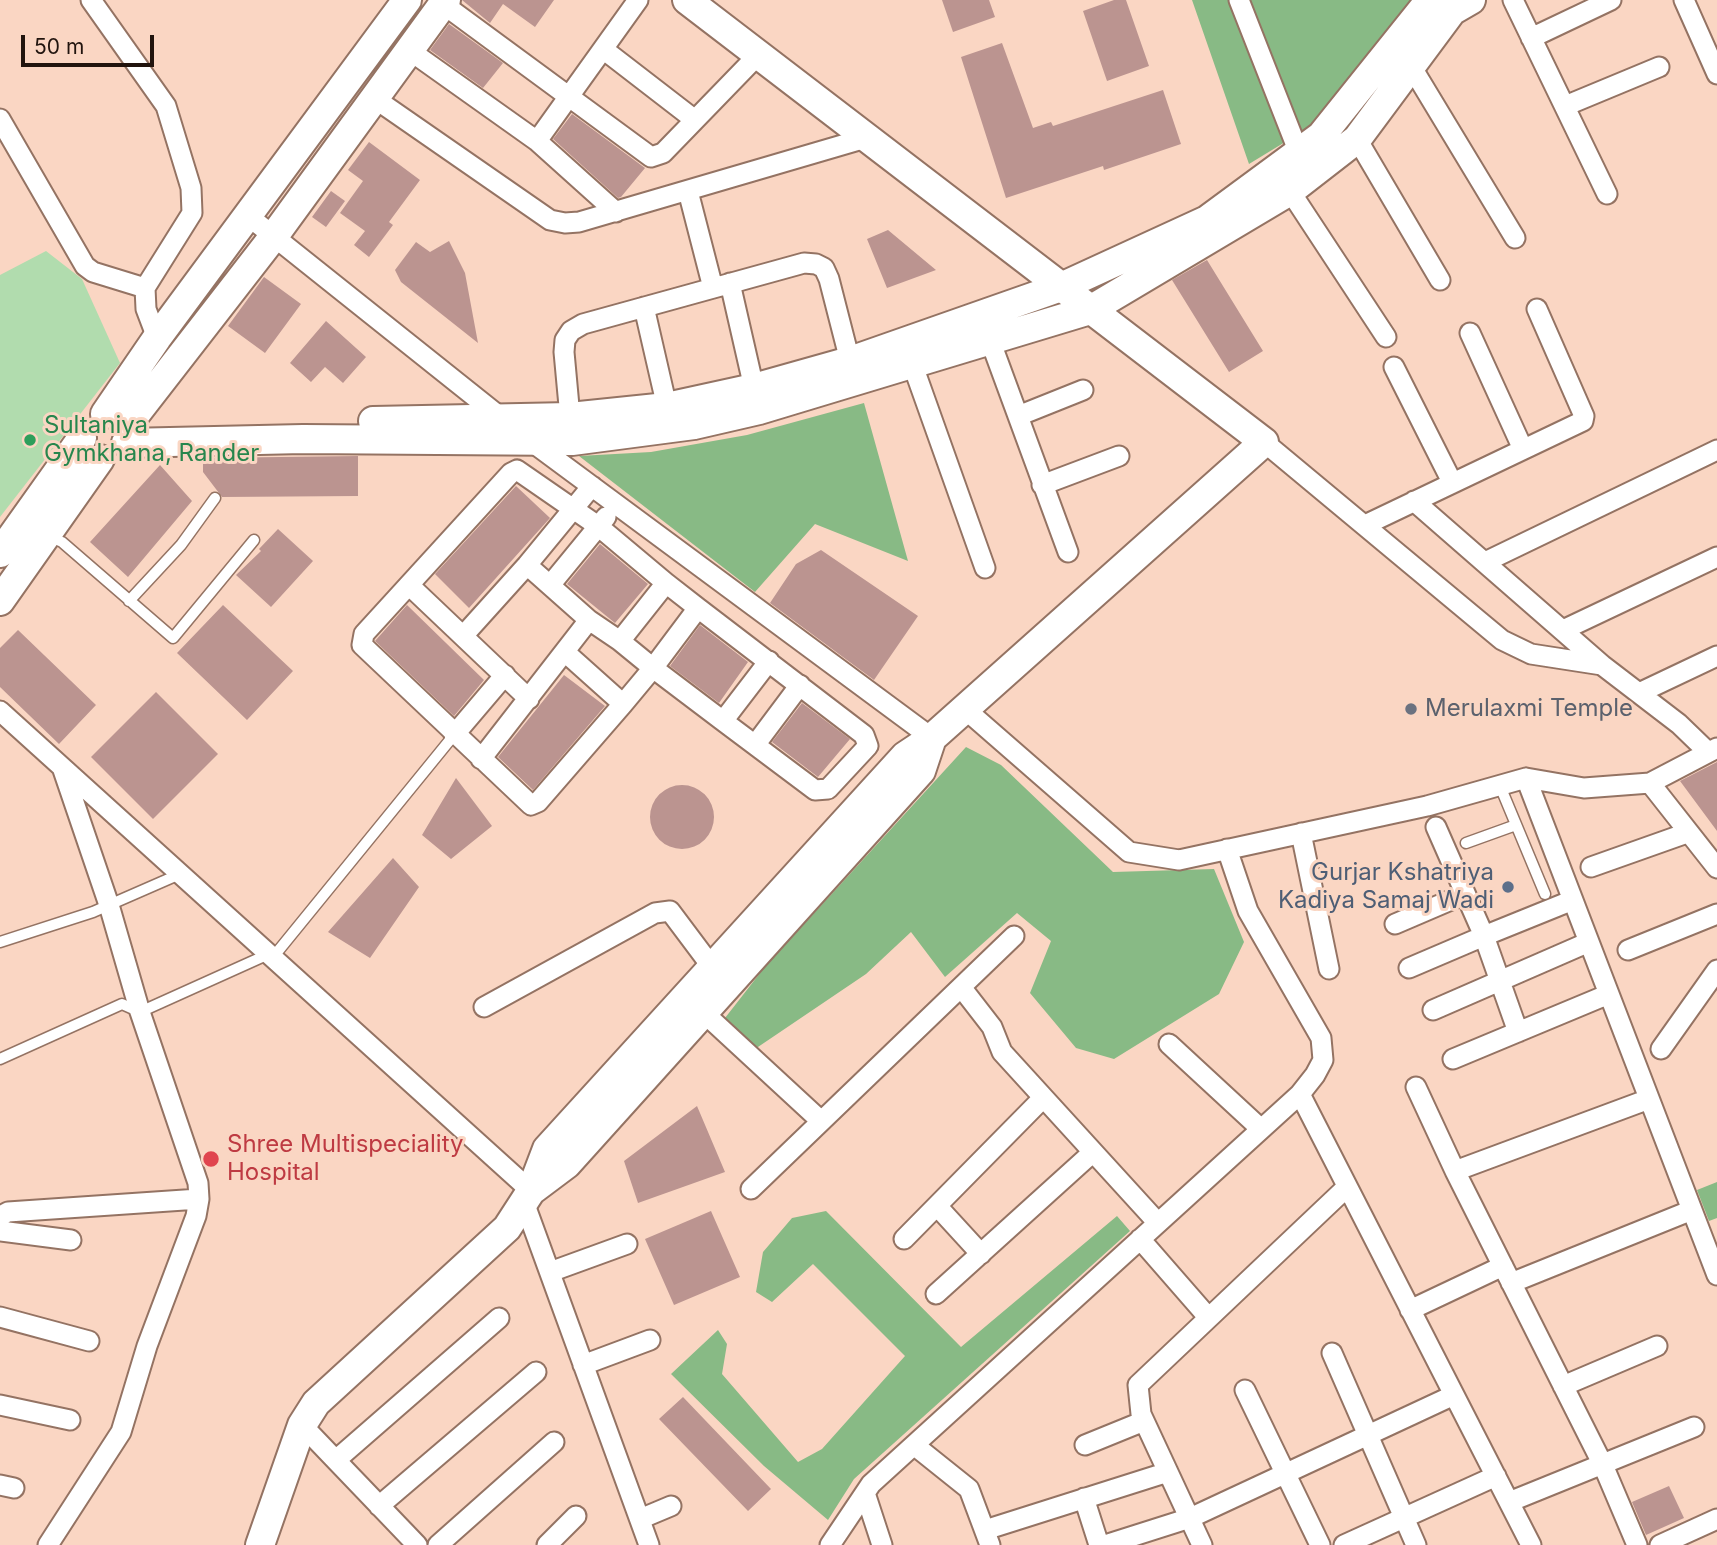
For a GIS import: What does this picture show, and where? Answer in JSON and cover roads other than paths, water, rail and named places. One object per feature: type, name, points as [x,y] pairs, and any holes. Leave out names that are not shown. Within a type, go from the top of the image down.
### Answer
[{"type":"street","points":[[90,0],[166,106],[191,188],[192,213],[145,288],[146,309],[157,338]]},
{"type":"street","points":[[91,448],[114,457],[120,430],[157,338],[407,0]]},
{"type":"street","points":[[537,141],[638,0]]},
{"type":"street","points":[[687,0],[1264,442],[1502,640],[1531,654],[1602,665]]},
{"type":"street","points":[[1239,0],[1299,153]]},
{"type":"street","points":[[120,430],[499,416],[570,417],[667,407],[850,361],[1061,287],[1207,220],[1299,153],[1332,125],[1430,0]]},
{"type":"street","points":[[0,601],[44,534],[91,448],[86,424],[97,415],[120,430],[572,440],[694,425],[759,410],[1090,310],[1290,191],[1357,139],[1452,11],[1472,0]]},
{"type":"street","points":[[1513,0],[1607,194]]},
{"type":"street","points":[[1531,38],[1611,0]]},
{"type":"street","points":[[1684,0],[1715,65]]},
{"type":"street","points":[[120,430],[274,236],[445,2],[651,157],[663,153],[758,55]]},
{"type":"street","points":[[603,48],[695,120]]},
{"type":"street","points":[[409,50],[537,141],[616,212]]},
{"type":"street","points":[[1411,66],[1516,238]]},
{"type":"street","points":[[1564,106],[1659,67]]},
{"type":"street","points":[[374,98],[550,220],[579,222],[866,138]]},
{"type":"street","points":[[0,119],[85,266],[93,272],[145,288]]},
{"type":"street","points":[[1357,139],[1440,280]]},
{"type":"street","points":[[688,191],[754,387]]},
{"type":"street","points":[[1290,191],[1386,337]]},
{"type":"street","points":[[247,215],[527,439],[932,738]]},
{"type":"street","points":[[570,417],[564,352],[565,340],[571,331],[583,324],[804,263],[824,268],[830,279],[850,361]]},
{"type":"street","points":[[644,307],[667,407]]},
{"type":"street","points":[[1365,525],[1584,419],[1537,309]]},
{"type":"street","points":[[1470,333],[1522,447]]},
{"type":"street","points":[[990,340],[1068,552]]},
{"type":"street","points":[[912,363],[985,568]]},
{"type":"street","points":[[1394,367],[1452,482]]},
{"type":"street","points":[[1018,416],[1083,390]]},
{"type":"street","points":[[260,1545],[302,1424],[316,1403],[507,1228],[528,1196],[547,1149],[712,967],[905,756],[932,738],[1264,442]]},
{"type":"street","points":[[0,553],[91,448]]},
{"type":"street","points":[[1487,562],[1717,450]]},
{"type":"street","points":[[1042,485],[1119,456]]},
{"type":"street","points":[[527,565],[551,583],[589,620],[620,641],[653,668],[815,790],[822,791],[834,783],[868,746],[864,735],[666,583],[598,526],[521,472],[514,471],[364,634],[362,645],[527,804],[534,804],[623,704],[653,668],[698,608]]},
{"type":"street","points":[[463,636],[527,565],[592,486]]},
{"type":"street","points":[[965,709],[1129,852],[1179,860],[1427,806],[1526,778],[1584,788],[1650,783],[1713,750],[1602,665],[1414,501]]},
{"type":"street","points":[[551,583],[618,504]]},
{"type":"street","points":[[1563,630],[1717,557]]},
{"type":"street","points":[[620,641],[666,583]]},
{"type":"street","points":[[411,586],[529,699]]},
{"type":"street","points":[[481,760],[589,620]]},
{"type":"street","points":[[566,653],[623,704]]},
{"type":"street","points":[[1639,693],[1717,656]]},
{"type":"street","points":[[723,721],[769,662]]},
{"type":"street","points":[[454,735],[505,676]]},
{"type":"street","points":[[755,745],[800,685]]},
{"type":"street","points":[[0,711],[273,955],[528,1196],[550,1272],[649,1545]]},
{"type":"street","points":[[528,1196],[567,1164],[921,771],[932,738]]},
{"type":"street","points":[[48,1545],[121,1432],[147,1346],[196,1216],[199,1199],[198,1183],[62,767]]},
{"type":"street","points":[[1526,778],[1717,1275]]},
{"type":"street","points":[[1650,783],[1717,868]]},
{"type":"street","points":[[1436,827],[1484,936],[1518,1032]]},
{"type":"street","points":[[1301,833],[1329,969]]},
{"type":"street","points":[[1591,867],[1687,833]]},
{"type":"street","points":[[830,1545],[865,1493],[914,1445],[1300,1094],[1323,1060],[1321,1038],[1248,911],[1227,849]]},
{"type":"street","points":[[1395,924],[1465,894]]},
{"type":"street","points":[[1409,968],[1573,900]]},
{"type":"street","points":[[484,1007],[655,913],[670,911],[712,967]]},
{"type":"street","points":[[1628,950],[1717,914]]},
{"type":"street","points":[[751,1189],[1014,936]]},
{"type":"street","points":[[1433,1010],[1589,942]]},
{"type":"street","points":[[1661,1049],[1717,970]]},
{"type":"street","points":[[961,987],[992,1027],[1002,1052],[1158,1223]]},
{"type":"street","points":[[1453,1059],[1609,994]]},
{"type":"street","points":[[704,1013],[821,1121]]},
{"type":"street","points":[[1169,1044],[1261,1129]]},
{"type":"street","points":[[1416,1087],[1455,1171],[1603,1465],[1637,1545]]},
{"type":"street","points":[[1300,1094],[1531,1545]]},
{"type":"street","points":[[904,1239],[1042,1098]]},
{"type":"street","points":[[1455,1171],[1649,1099]]},
{"type":"street","points":[[936,1294],[1092,1153]]},
{"type":"street","points":[[1202,1545],[1144,1421],[1136,1395],[1138,1385],[1347,1187]]},
{"type":"street","points":[[0,1216],[8,1212],[199,1199]]},
{"type":"street","points":[[937,1206],[981,1254]]},
{"type":"street","points":[[1410,1310],[1692,1210]]},
{"type":"street","points":[[0,1231],[71,1240]]},
{"type":"street","points":[[1140,1239],[1208,1317]]},
{"type":"street","points":[[550,1272],[628,1244]]},
{"type":"street","points":[[0,1317],[89,1340]]},
{"type":"street","points":[[336,1460],[499,1318]]},
{"type":"street","points":[[583,1365],[650,1340]]},
{"type":"street","points":[[1563,1386],[1657,1346]]},
{"type":"street","points":[[1332,1353],[1416,1545]]},
{"type":"street","points":[[379,1506],[536,1372]]},
{"type":"street","points":[[1245,1390],[1320,1545]]},
{"type":"street","points":[[1105,1545],[1190,1518],[1454,1395]]},
{"type":"street","points":[[0,1405],[70,1420]]},
{"type":"street","points":[[1085,1445],[1144,1421]]},
{"type":"street","points":[[302,1424],[416,1545]]},
{"type":"street","points":[[1508,1502],[1694,1427]]},
{"type":"street","points":[[438,1545],[554,1441]]},
{"type":"street","points":[[914,1445],[964,1484],[972,1495],[988,1537],[1084,1498],[1168,1472]]},
{"type":"street","points":[[1344,1545],[1496,1476]]},
{"type":"street","points":[[865,1493],[882,1545]]},
{"type":"street","points":[[1084,1498],[1099,1545]]},
{"type":"street","points":[[640,1519],[671,1506]]},
{"type":"street","points":[[547,1545],[576,1516]]},
{"type":"street","points":[[1660,1545],[1717,1519]]},
{"type":"lane","points":[[130,601],[181,545],[215,498]]},
{"type":"lane","points":[[44,534],[62,542],[173,638],[254,540]]},
{"type":"lane","points":[[0,1059],[122,1004],[140,1012],[273,955],[454,735]]},
{"type":"lane","points":[[1500,786],[1545,894]]},
{"type":"lane","points":[[1466,844],[1516,825]]},
{"type":"lane","points":[[0,942],[108,905],[180,873]]},
{"type":"place","name":"Sultaniya Gymkhana, Rander","points":[[30,440]]},
{"type":"place","name":"Merulaxmi Temple","points":[[1411,709]]},
{"type":"place","name":"Gurjar Kshatriya Kadiya Samaj Wadi","points":[[1508,887]]},
{"type":"place","name":"Shree Multispeciality Hospital","points":[[211,1159]]}]
